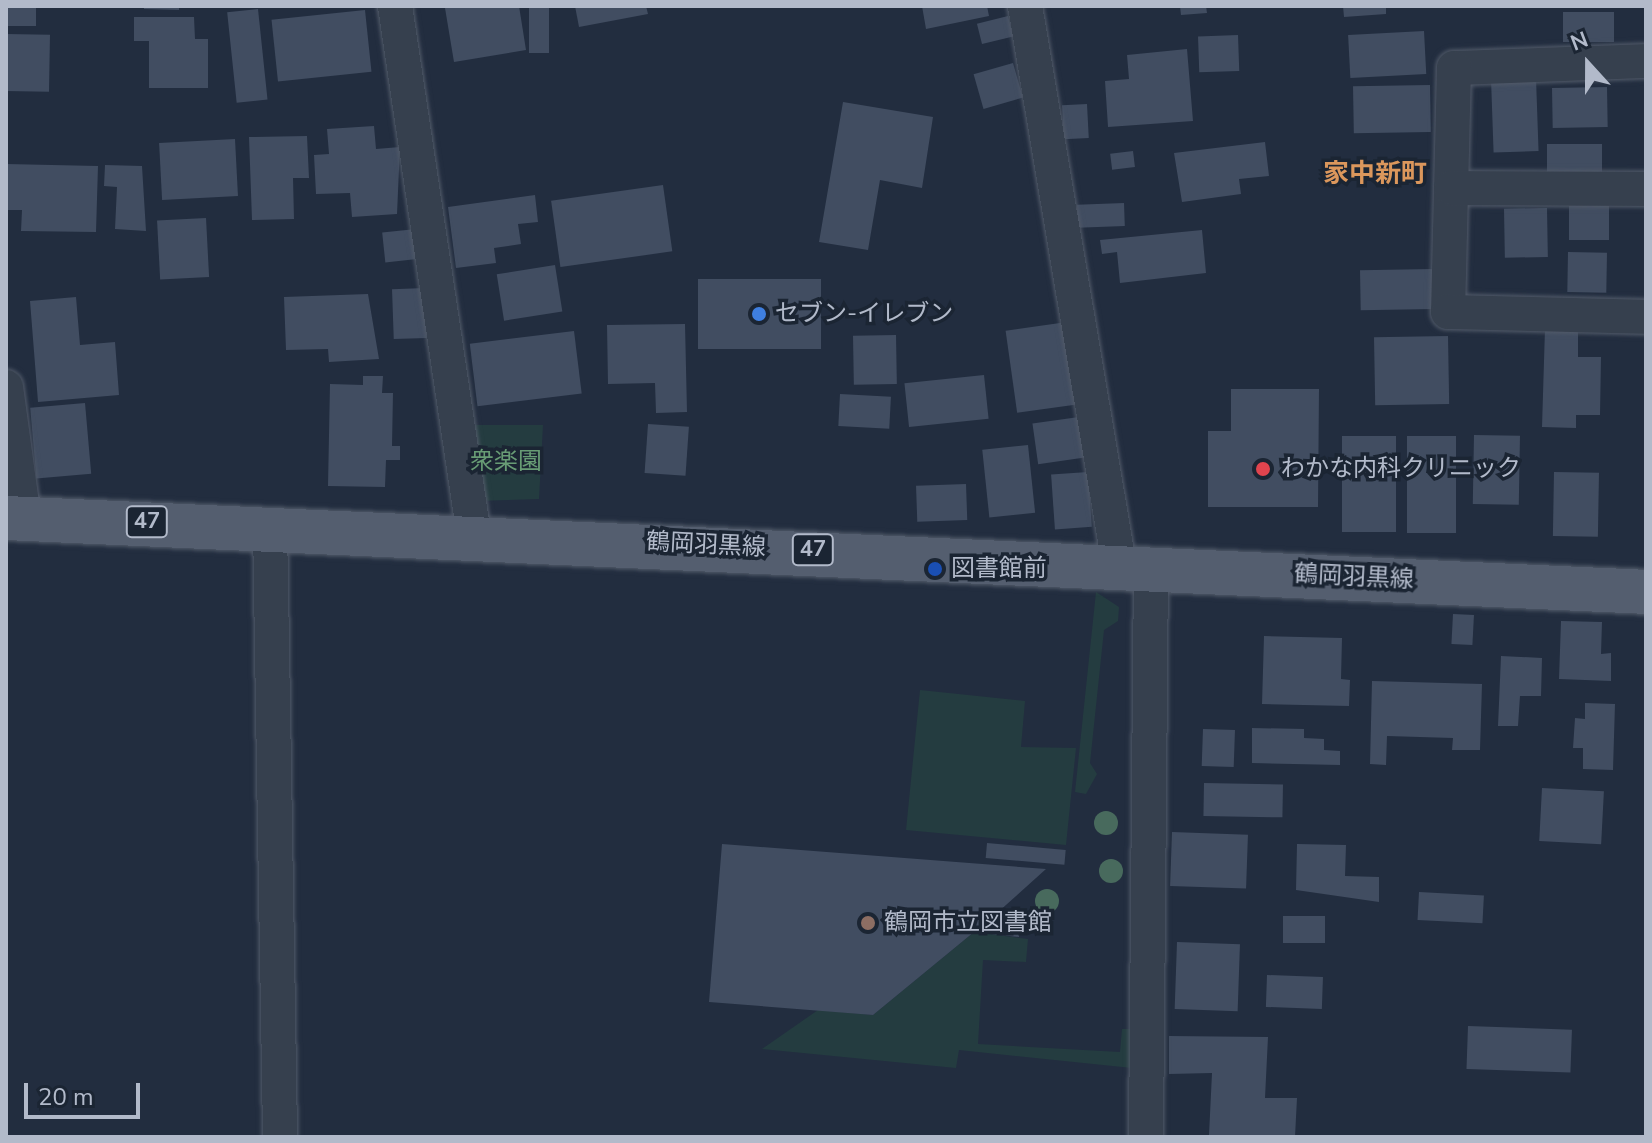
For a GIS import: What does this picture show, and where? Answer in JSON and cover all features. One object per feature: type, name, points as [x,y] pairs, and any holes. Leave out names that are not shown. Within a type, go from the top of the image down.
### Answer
[{"type":"main road","name":"鶴岡羽黒線","points":[[15,518],[270,525],[1646,592]]},
{"type":"street","points":[[395,6],[474,535]]},
{"type":"street","points":[[1025,6],[1135,565],[1146,1137]]},
{"type":"street","points":[[1646,61],[1454,68],[1448,312],[1646,317]]},
{"type":"street","points":[[1451,188],[1646,189]]},
{"type":"street","points":[[6,387],[15,518]]},
{"type":"street","points":[[270,525],[280,1137]]},
{"type":"green space","name":"衆楽園","points":[[468,425],[543,425],[539,499],[475,501]]},
{"type":"green space","points":[[1096,592],[1119,607],[1118,621],[1104,630],[1090,763],[1097,774],[1086,794],[1075,792]]},
{"type":"green space","points":[[920,690],[1025,701],[1021,747],[1076,748],[1066,845],[906,830]]},
{"type":"green space","points":[[974,932],[1028,939],[1026,962],[983,960],[978,1044],[1120,1052],[1122,1029],[1132,1029],[1132,1068],[959,1050],[956,1068],[762,1049],[818,1010],[873,1015]]},
{"type":"building","points":[[6,6],[36,6],[36,26],[6,26]]},
{"type":"building","points":[[144,6],[179,6],[179,10],[144,9]]},
{"type":"building","points":[[519,6],[526,50],[454,62],[445,8]]},
{"type":"building","points":[[529,6],[549,6],[549,53],[529,53]]},
{"type":"building","points":[[575,6],[646,6],[648,14],[579,27]]},
{"type":"building","points":[[922,6],[987,6],[989,16],[926,29]]},
{"type":"building","points":[[1180,6],[1206,6],[1207,13],[1181,15]]},
{"type":"building","points":[[1343,6],[1386,6],[1386,14],[1344,17]]},
{"type":"building","points":[[258,9],[268,100],[237,103],[227,12]]},
{"type":"building","points":[[365,10],[371,72],[278,81],[272,20]]},
{"type":"building","points":[[1563,12],[1614,12],[1614,42],[1563,42]]},
{"type":"building","points":[[1008,16],[1013,36],[982,44],[977,24]]},
{"type":"building","points":[[134,17],[194,17],[195,39],[208,39],[208,88],[149,88],[149,41],[134,41]]},
{"type":"building","points":[[1424,31],[1426,74],[1350,78],[1348,35]]},
{"type":"building","points":[[6,34],[50,35],[49,92],[6,91]]},
{"type":"building","points":[[1238,35],[1239,71],[1199,72],[1198,36]]},
{"type":"building","points":[[1187,49],[1193,121],[1108,127],[1105,81],[1129,79],[1127,55]]},
{"type":"building","points":[[1013,63],[1023,98],[984,109],[974,74]]},
{"type":"building","points":[[1536,78],[1539,151],[1494,153],[1491,80]]},
{"type":"building","points":[[1430,85],[1431,132],[1354,133],[1353,86]]},
{"type":"building","points":[[1607,87],[1608,127],[1553,128],[1552,88]]},
{"type":"building","points":[[843,102],[933,117],[922,188],[880,180],[868,250],[819,242]]},
{"type":"building","points":[[1087,104],[1089,138],[1064,139],[1062,105]]},
{"type":"building","points":[[374,126],[376,149],[400,147],[397,214],[352,217],[350,193],[316,194],[314,155],[329,154],[327,129]]},
{"type":"building","points":[[307,136],[309,178],[293,178],[294,219],[252,220],[249,137]]},
{"type":"building","points":[[235,139],[238,196],[162,200],[159,143]]},
{"type":"building","points":[[1265,142],[1269,176],[1239,179],[1241,194],[1182,202],[1174,153]]},
{"type":"building","points":[[1547,144],[1602,144],[1602,182],[1547,182]]},
{"type":"building","points":[[1133,151],[1135,167],[1112,170],[1110,154]]},
{"type":"building","points":[[6,164],[98,166],[96,232],[21,231],[22,210],[6,210]]},
{"type":"building","points":[[105,165],[142,166],[146,231],[115,229],[117,187],[104,186]]},
{"type":"building","points":[[663,185],[672,251],[560,267],[551,201]]},
{"type":"building","points":[[535,195],[538,222],[518,224],[521,244],[494,248],[496,263],[456,268],[448,207]]},
{"type":"building","points":[[1124,203],[1125,226],[1078,228],[1077,205]]},
{"type":"building","points":[[1569,206],[1609,206],[1609,240],[1569,240]]},
{"type":"building","points":[[1547,208],[1548,257],[1505,258],[1504,209]]},
{"type":"building","points":[[206,218],[209,277],[160,279],[157,221]]},
{"type":"building","points":[[416,229],[419,259],[385,262],[382,233]]},
{"type":"building","points":[[1202,230],[1206,273],[1120,283],[1117,252],[1102,254],[1100,240]]},
{"type":"building","points":[[1568,252],[1607,253],[1606,293],[1567,292]]},
{"type":"building","points":[[555,265],[562,311],[504,321],[497,274]]},
{"type":"building","points":[[1433,269],[1434,309],[1361,310],[1360,270]]},
{"type":"building","name":"セブン-イレブン","points":[[698,279],[821,279],[821,349],[698,349]]},
{"type":"building","points":[[425,288],[427,338],[394,339],[392,289]]},
{"type":"building","points":[[368,294],[379,359],[329,362],[328,349],[286,350],[284,297]]},
{"type":"building","points":[[76,297],[80,345],[115,342],[119,395],[38,402],[30,301]]},
{"type":"building","points":[[1067,322],[1079,404],[1017,413],[1006,331]]},
{"type":"building","points":[[685,324],[687,412],[656,413],[655,383],[608,384],[607,325]]},
{"type":"building","points":[[1545,328],[1578,329],[1578,357],[1601,357],[1600,415],[1576,415],[1576,428],[1542,427]]},
{"type":"building","points":[[574,331],[582,394],[477,406],[470,344]]},
{"type":"building","points":[[896,335],[897,384],[854,385],[853,336]]},
{"type":"building","points":[[1448,336],[1449,404],[1375,405],[1374,337]]},
{"type":"building","points":[[984,375],[989,419],[909,427],[904,383]]},
{"type":"building","points":[[363,376],[383,376],[382,393],[393,393],[392,446],[400,446],[400,460],[386,460],[385,487],[328,486],[330,384],[363,385]]},
{"type":"building","name":"わかな内科クリニック","points":[[1231,389],[1319,389],[1318,507],[1208,507],[1208,431],[1231,431]]},
{"type":"building","points":[[840,394],[891,397],[889,429],[838,426]]},
{"type":"building","points":[[85,403],[91,474],[36,479],[30,408]]},
{"type":"building","points":[[1079,417],[1085,458],[1038,464],[1032,424]]},
{"type":"building","points":[[648,424],[689,427],[685,476],[645,473]]},
{"type":"building","points":[[1474,435],[1520,436],[1519,505],[1473,504]]},
{"type":"building","points":[[1342,436],[1396,436],[1396,532],[1342,532]]},
{"type":"building","points":[[1407,436],[1456,436],[1456,533],[1407,533]]},
{"type":"building","points":[[1028,445],[1035,513],[989,517],[982,450]]},
{"type":"building","points":[[1088,472],[1092,527],[1055,529],[1051,475]]},
{"type":"building","points":[[1554,472],[1599,473],[1598,537],[1553,536]]},
{"type":"building","points":[[966,484],[967,520],[917,522],[916,486]]},
{"type":"building","points":[[1453,614],[1474,615],[1472,645],[1451,644]]},
{"type":"building","points":[[1561,621],[1602,622],[1601,654],[1611,653],[1611,681],[1559,679]]},
{"type":"building","points":[[1264,636],[1342,638],[1341,679],[1350,680],[1349,706],[1262,704]]},
{"type":"building","points":[[1501,656],[1542,658],[1541,696],[1520,696],[1518,726],[1498,726]]},
{"type":"building","points":[[1372,681],[1482,684],[1480,750],[1452,750],[1453,738],[1387,736],[1386,765],[1370,764]]},
{"type":"building","points":[[1585,703],[1615,704],[1613,770],[1583,769],[1583,748],[1573,748],[1575,718],[1585,719]]},
{"type":"building","points":[[1252,728],[1304,729],[1304,738],[1324,739],[1324,750],[1340,751],[1340,765],[1252,763]]},
{"type":"building","points":[[1203,729],[1235,730],[1234,767],[1202,766]]},
{"type":"building","points":[[1204,783],[1283,784],[1282,817],[1203,816]]},
{"type":"building","points":[[1542,788],[1604,791],[1601,844],[1539,841]]},
{"type":"building","points":[[1172,832],[1248,835],[1246,889],[1170,886]]},
{"type":"building","points":[[987,843],[1066,850],[1064,865],[986,858]]},
{"type":"building","name":"鶴岡市立図書館","points":[[722,844],[1046,869],[997,913],[1021,914],[1019,937],[974,932],[873,1015],[709,1002]]},
{"type":"building","points":[[1297,844],[1346,845],[1345,876],[1379,877],[1379,902],[1296,890]]},
{"type":"building","points":[[1419,892],[1484,895],[1482,923],[1418,920]]},
{"type":"building","points":[[1283,916],[1325,916],[1325,943],[1283,943]]},
{"type":"building","points":[[1177,942],[1240,944],[1238,1011],[1175,1009]]},
{"type":"building","points":[[1267,975],[1323,977],[1322,1009],[1266,1007]]},
{"type":"building","points":[[1468,1026],[1572,1030],[1570,1073],[1466,1069]]},
{"type":"building","points":[[1169,1036],[1268,1037],[1265,1098],[1297,1098],[1295,1137],[1209,1135],[1212,1073],[1169,1074]]},
{"type":"place","name":"セブン-イレブン","points":[[759,314]]},
{"type":"place","name":"わかな内科クリニック","points":[[1263,469]]},
{"type":"place","name":"図書館前","points":[[935,569]]},
{"type":"place","name":"鶴岡市立図書館","points":[[868,923]]},
{"type":"district","name":"家中新町","points":[[1375,174]]}]
